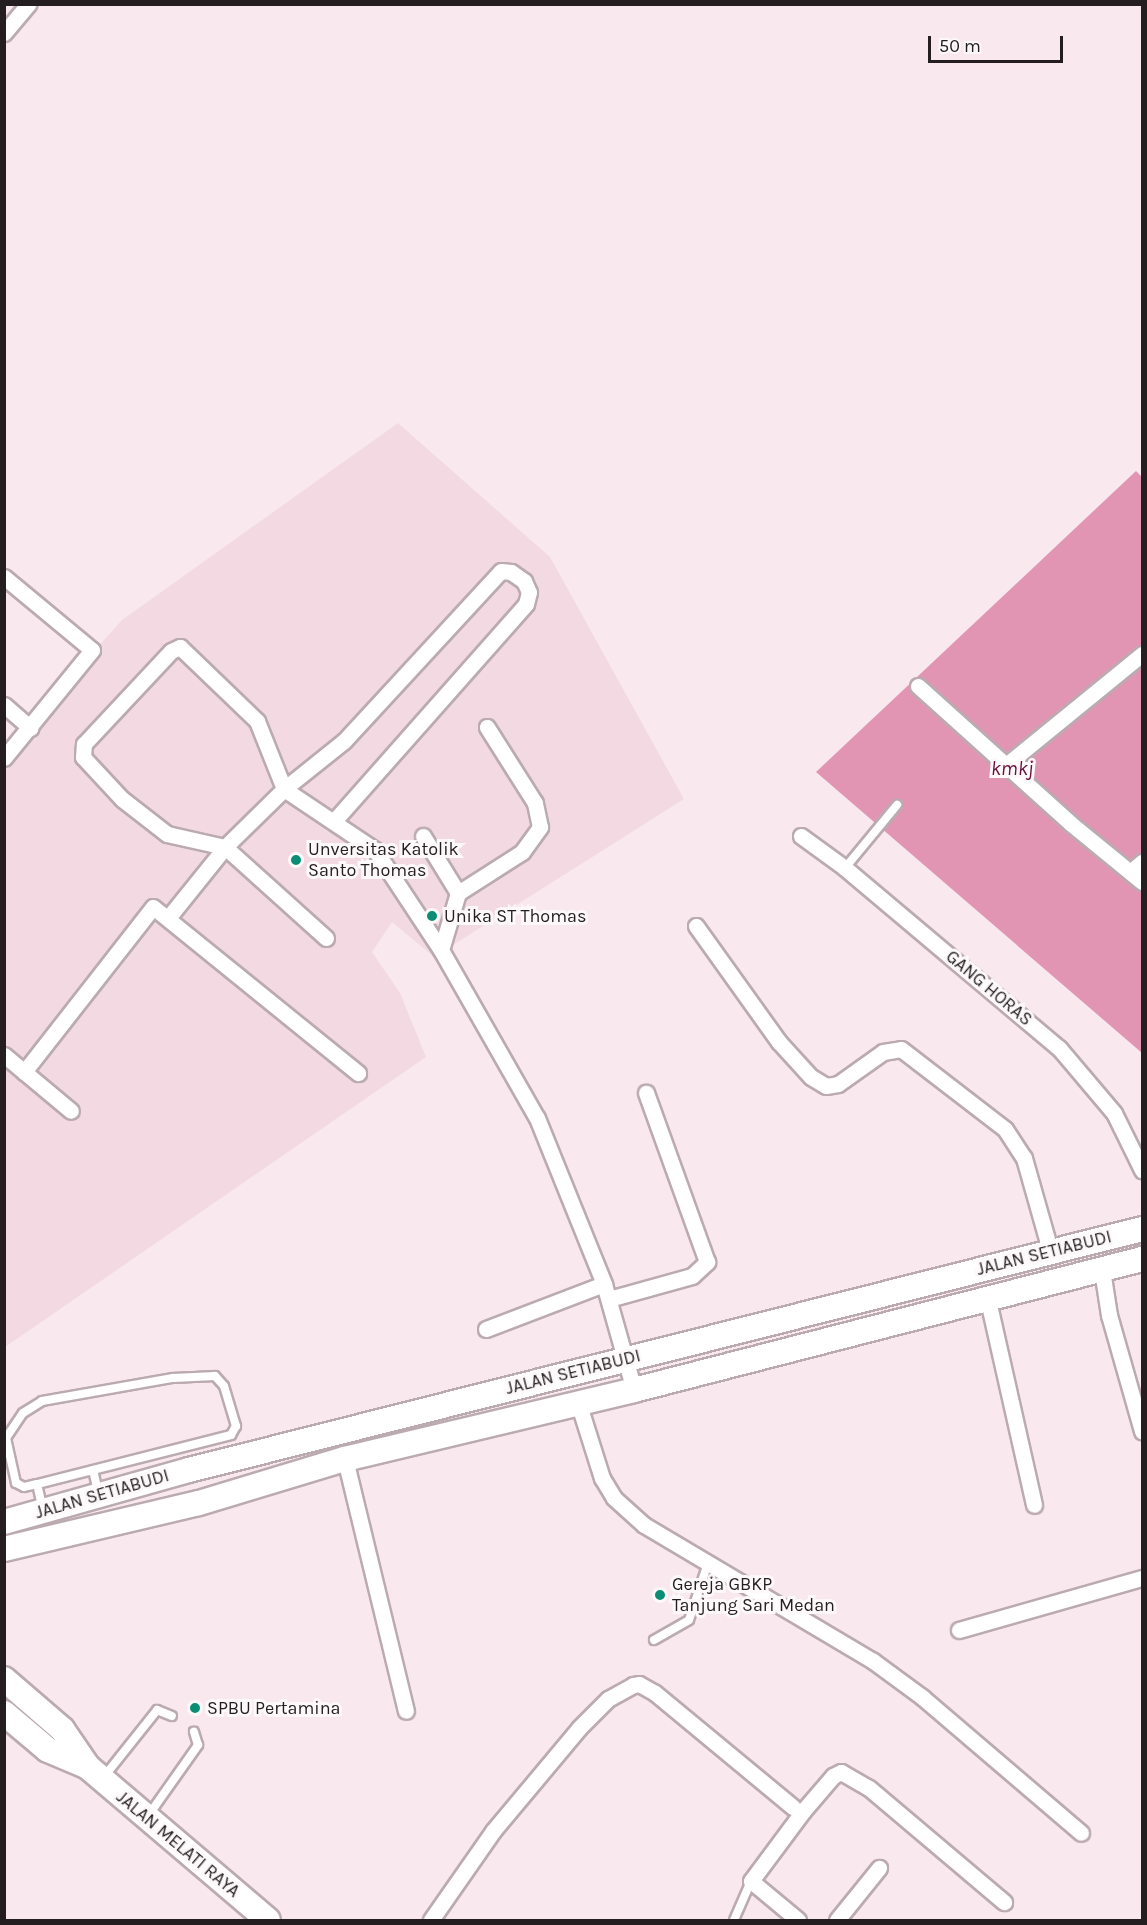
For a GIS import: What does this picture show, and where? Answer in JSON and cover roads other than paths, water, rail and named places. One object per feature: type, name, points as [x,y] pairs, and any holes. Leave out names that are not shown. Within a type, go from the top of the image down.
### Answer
[{"type":"main road","name":"JALAN SETIABUDI","points":[[4,1522],[99,1495],[186,1458],[626,1359],[1050,1250],[1143,1229]]},
{"type":"main road","points":[[1100,1239],[1102,1270]]},
{"type":"main road","name":"JALAN SETIABUDI","points":[[4,1549],[199,1503],[345,1459],[634,1390],[987,1296],[1143,1259]]},
{"type":"main road","points":[[186,1458],[199,1503]]},
{"type":"main road","name":"JALAN MELATI RAYA","points":[[4,1679],[62,1729],[95,1773],[268,1920]]},
{"type":"main road","name":"JALAN MELATI RAYA","points":[[4,1713],[48,1750],[95,1773]]},
{"type":"street","points":[[4,33],[28,4]]},
{"type":"street","points":[[168,918],[225,847],[284,789],[344,741],[501,571],[511,572],[524,581],[530,592],[526,604],[334,821]]},
{"type":"street","points":[[4,577],[92,650],[4,758]]},
{"type":"street","points":[[326,938],[225,847],[167,834],[122,800],[83,757],[88,738],[171,651],[183,648],[256,721],[284,789],[375,850],[441,950],[537,1118],[606,1292],[634,1390]]},
{"type":"street","points":[[1005,765],[1143,654]]},
{"type":"street","points":[[918,686],[1005,765],[1143,882]]},
{"type":"street","points":[[4,705],[30,728]]},
{"type":"street","points":[[441,950],[458,892],[522,852],[540,827],[536,803],[487,727]]},
{"type":"street","points":[[423,836],[458,892]]},
{"type":"street","name":"GANG HORAS","points":[[801,836],[845,868],[1059,1048],[1114,1113],[1143,1170]]},
{"type":"street","points":[[1130,872],[1143,862]]},
{"type":"street","points":[[24,1072],[149,909],[156,908],[358,1073]]},
{"type":"street","points":[[696,926],[779,1042],[811,1077],[825,1086],[838,1084],[883,1052],[901,1049],[1005,1129],[1024,1158],[1050,1250]]},
{"type":"street","points":[[4,1055],[71,1111]]},
{"type":"street","points":[[486,1329],[606,1292],[692,1276],[707,1262],[646,1093]]},
{"type":"street","points":[[1102,1270],[1109,1315],[1143,1431]]},
{"type":"street","points":[[987,1296],[1034,1505]]},
{"type":"street","points":[[578,1402],[603,1478],[614,1498],[644,1525],[707,1566],[873,1661],[922,1697],[1081,1833]]},
{"type":"street","points":[[345,1459],[406,1711]]},
{"type":"street","points":[[959,1630],[1143,1578]]},
{"type":"street","points":[[431,1920],[493,1832],[579,1728],[608,1699],[633,1685],[639,1684],[655,1693],[794,1807]]},
{"type":"street","points":[[798,1920],[751,1881],[803,1811],[833,1776],[841,1772],[869,1788],[1004,1902]]},
{"type":"street","points":[[837,1920],[879,1869]]},
{"type":"lane","points":[[845,868],[897,805]]},
{"type":"lane","points":[[215,1376],[224,1386],[235,1430],[231,1435],[186,1458],[93,1470],[24,1487],[16,1483],[6,1438],[22,1413],[42,1401],[69,1395],[215,1376]]},
{"type":"lane","points":[[93,1470],[99,1495]]},
{"type":"lane","points":[[37,1484],[44,1511]]},
{"type":"lane","points":[[654,1640],[688,1620],[707,1566]]},
{"type":"lane","points":[[95,1773],[157,1710],[172,1716]]},
{"type":"lane","points":[[147,1818],[198,1745],[194,1732]]},
{"type":"lane","points":[[734,1920],[751,1881]]},
{"type":"water","name":"kmkj","points":[[1136,471],[1142,477],[1142,1053],[816,772]]},
{"type":"place","name":"Unversitas Katolik Santo Thomas","points":[[296,860]]},
{"type":"place","name":"Unika ST Thomas","points":[[432,916]]},
{"type":"place","name":"Gereja GBKP Tanjung Sari Medan","points":[[660,1595]]},
{"type":"place","name":"SPBU Pertamina","points":[[195,1708]]}]
